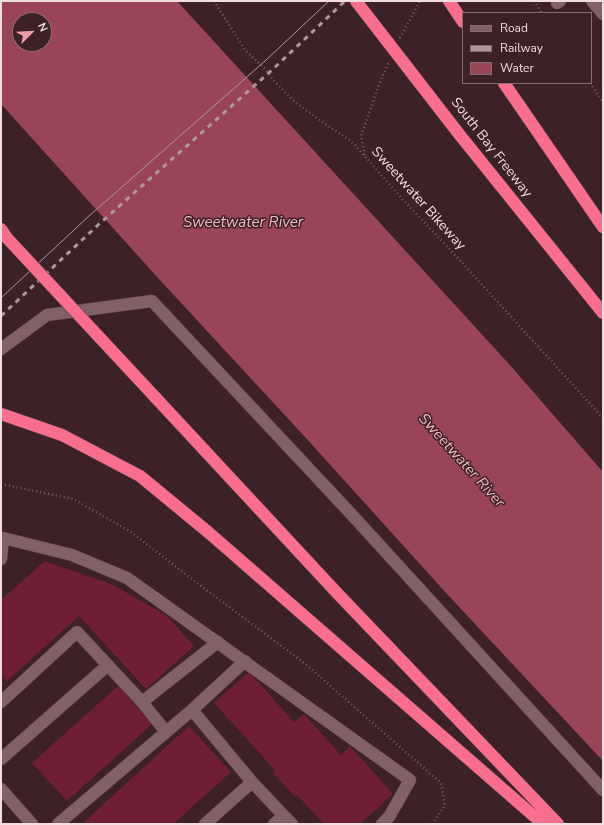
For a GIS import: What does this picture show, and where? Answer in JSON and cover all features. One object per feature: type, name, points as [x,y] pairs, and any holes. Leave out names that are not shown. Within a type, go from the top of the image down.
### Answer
[{"type":"highway","name":"South Bay Freeway","points":[[356,1],[603,313]]},
{"type":"highway","points":[[449,1],[462,20]]},
{"type":"highway","points":[[505,84],[603,227]]},
{"type":"highway","points":[[1,229],[7,238],[338,594],[558,824]]},
{"type":"highway","points":[[1,414],[62,435],[140,476],[208,532],[543,824]]},
{"type":"street","points":[[592,1],[603,14]]},
{"type":"street","points":[[1,349],[47,316],[152,301],[354,516],[603,790]]},
{"type":"street","points":[[1,559],[3,538],[72,555],[127,578],[410,780],[389,817],[382,824]]},
{"type":"street","points":[[1,702],[77,632],[142,702],[166,732]]},
{"type":"street","points":[[142,702],[218,642]]},
{"type":"street","points":[[58,824],[192,710],[245,661]]},
{"type":"street","points":[[1,759],[108,665]]},
{"type":"street","points":[[192,710],[252,782],[288,820],[274,824]]},
{"type":"street","points":[[205,824],[252,782]]},
{"type":"street","points":[[1,789],[32,824]]},
{"type":"path","name":"Sweetwater Bikeway","points":[[214,1],[245,50],[266,70],[275,82],[295,102],[348,139],[366,156],[404,201],[603,418]]},
{"type":"path","points":[[399,40],[420,1]]},
{"type":"path","points":[[534,1],[541,12]]},
{"type":"path","points":[[366,156],[362,147],[361,136],[381,79],[390,59]]},
{"type":"path","points":[[591,84],[603,102]]},
{"type":"path","points":[[1,484],[72,499],[131,532],[304,662],[441,783],[445,806],[432,824]]},
{"type":"water","name":"Sweetwater River","points":[[1,1],[177,1],[509,364],[603,472],[603,761],[447,594],[1,104]]},
{"type":"building","points":[[45,561],[113,585],[166,615],[194,646],[146,689],[79,616],[7,681],[1,674],[1,600]]},
{"type":"building","points":[[249,672],[294,722],[304,714],[341,755],[350,746],[393,794],[360,824],[324,824],[297,795],[295,797],[273,773],[275,770],[214,703]]},
{"type":"building","points":[[118,686],[152,724],[67,801],[32,763]]},
{"type":"building","points":[[189,726],[231,772],[173,824],[88,824],[85,821]]},
{"type":"tram line","points":[[1,298],[89,216],[265,61],[329,1]]},
{"type":"railway","points":[[1,316],[98,225],[272,70],[345,1]]}]
